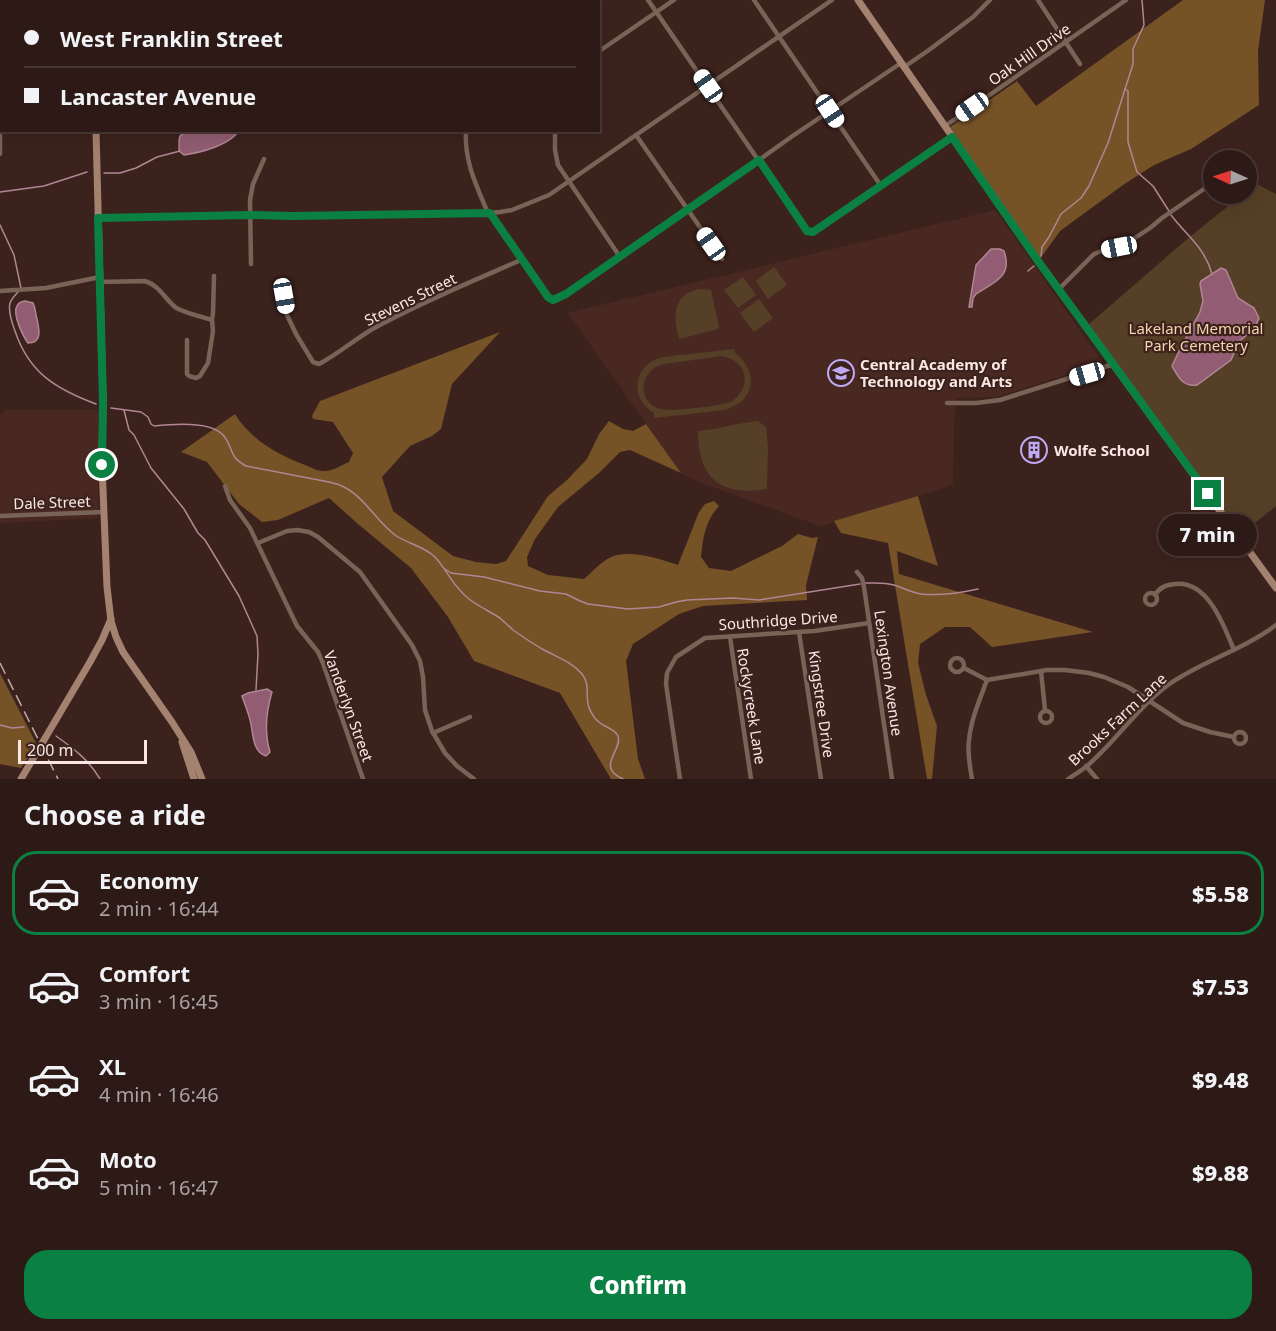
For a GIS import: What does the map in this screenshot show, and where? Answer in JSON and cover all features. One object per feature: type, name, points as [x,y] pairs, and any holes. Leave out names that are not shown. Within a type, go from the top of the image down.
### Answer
[{"type":"main road","points":[[858,0],[1059,289],[1276,588]]},
{"type":"main road","points":[[96,132],[103,400],[102,455],[107,587],[111,619],[123,652],[172,722],[190,752],[201,779]]},
{"type":"main road","points":[[21,779],[90,662],[111,619]]},
{"type":"main road","points":[[181,737],[194,779]]},
{"type":"street","points":[[648,0],[807,231],[815,231],[952,137]]},
{"type":"street","points":[[600,51],[674,0]]},
{"type":"street","points":[[754,0],[880,186]]},
{"type":"street","points":[[98,218],[489,213],[521,207],[549,195],[832,0]]},
{"type":"street","points":[[466,132],[465,145],[469,166],[489,213],[532,276],[553,300],[566,294],[830,111],[929,50],[990,0]]},
{"type":"street","points":[[1038,0],[1080,64]]},
{"type":"street","name":"Oak Hill Drive","points":[[945,126],[1126,0]]},
{"type":"street","points":[[0,116],[0,154]]},
{"type":"street","points":[[555,132],[558,165],[620,257]]},
{"type":"street","points":[[636,135],[722,259]]},
{"type":"street","points":[[251,264],[250,200],[253,184],[264,159]]},
{"type":"street","points":[[1059,289],[1094,254],[1127,243],[1203,190]]},
{"type":"street","name":"Stevens Street","points":[[284,296],[287,315],[313,362],[319,364],[341,352],[374,328],[397,316],[521,260]]},
{"type":"street","points":[[187,340],[187,374],[196,378],[200,376],[208,363],[213,331],[214,276]]},
{"type":"street","points":[[0,291],[46,288],[100,280],[145,281],[152,283],[175,308],[212,320]]},
{"type":"street","points":[[947,403],[1000,400],[1114,364]]},
{"type":"street","name":"Vanderlyn Street","points":[[225,486],[230,500],[258,543],[297,626],[318,652],[363,779]]},
{"type":"street","name":"Dale Street","points":[[0,516],[104,512]]},
{"type":"street","points":[[258,543],[287,531],[309,532],[360,572],[420,661],[425,710],[433,733],[445,753],[474,779]]},
{"type":"street","name":"Lexington Avenue","points":[[857,572],[864,586],[892,779]]},
{"type":"street","points":[[1155,595],[1165,585],[1179,583],[1199,591],[1214,606],[1234,650]]},
{"type":"street","name":"Southridge Drive","points":[[680,779],[666,684],[667,673],[676,657],[705,638],[814,632],[869,623]]},
{"type":"street","name":"Brooks Farm Lane","points":[[1068,779],[1086,766],[1150,701],[1169,685],[1198,667],[1256,639],[1276,625]]},
{"type":"street","name":"Kingstree Drive","points":[[799,632],[821,779]]},
{"type":"street","name":"Rockycreek Lane","points":[[730,637],[751,779]]},
{"type":"street","points":[[964,668],[987,680],[1041,671],[1065,670],[1089,673],[1128,687],[1183,723],[1234,737]]},
{"type":"street","points":[[1041,671],[1045,710]]},
{"type":"street","points":[[972,779],[969,764],[969,741],[972,721],[987,680]]},
{"type":"street","points":[[433,733],[470,717]]},
{"type":"street","points":[[1086,766],[1097,779]]},
{"type":"shaded area","points":[[1183,0],[1265,0],[1258,51],[1259,105],[1191,149],[1154,165],[1123,185],[1060,231],[1040,259],[950,127],[1017,81],[1036,106]]},
{"type":"shaded area","points":[[237,132],[222,144],[184,155],[179,151],[180,137],[183,134]]},
{"type":"shaded area","name":"Central Academy of Technology and Arts","points":[[995,210],[1103,363],[996,397],[956,398],[953,485],[825,525],[820,526],[699,482],[681,473],[568,313]]},
{"type":"shaded area","points":[[991,249],[1004,251],[1006,267],[1004,273],[995,282],[976,294],[972,307],[969,307],[976,265]]},
{"type":"shaded area","points":[[1221,268],[1226,270],[1238,298],[1254,308],[1259,318],[1255,327],[1239,342],[1231,360],[1197,385],[1188,384],[1179,377],[1172,366],[1200,312],[1203,301],[1201,281]]},
{"type":"shaded area","points":[[20,302],[33,303],[39,331],[36,341],[28,343],[16,314]]},
{"type":"shaded area","points":[[500,332],[452,384],[441,429],[432,436],[410,446],[382,477],[393,511],[453,556],[496,564],[506,561],[548,496],[587,459],[599,434],[609,421],[623,429],[633,431],[646,424],[681,473],[630,450],[620,452],[558,507],[535,539],[527,557],[528,566],[548,575],[584,579],[604,561],[619,555],[645,556],[678,565],[699,512],[705,504],[714,501],[719,506],[708,524],[701,557],[709,568],[731,571],[782,546],[798,534],[812,538],[818,537],[806,585],[807,600],[703,606],[679,614],[633,644],[626,661],[638,759],[645,779],[611,779],[560,693],[474,661],[448,617],[411,568],[329,498],[278,520],[262,522],[239,504],[207,462],[181,452],[235,414],[248,431],[275,451],[316,470],[333,469],[349,462],[353,453],[333,422],[313,419],[312,416],[320,401]]},
{"type":"shaded area","points":[[6,410],[98,410],[98,518],[0,523],[0,416]]},
{"type":"shaded area","points":[[918,496],[938,566],[897,551],[899,574],[1093,632],[992,647],[970,627],[945,627],[920,644],[918,663],[937,726],[932,779],[927,779],[888,543],[841,533],[834,521]]},
{"type":"shaded area","points":[[0,673],[37,745],[21,768],[0,764]]},
{"type":"shaded area","points":[[267,689],[272,692],[266,722],[270,752],[266,756],[256,747],[242,696]]},
{"type":"green space","name":"Lakeland Memorial Park Cemetery","points":[[1257,184],[1276,194],[1276,506],[1240,535],[1088,325],[1231,204],[1257,204]]},
{"type":"green space","points":[[774,267],[787,285],[768,299],[756,281]]},
{"type":"green space","points":[[743,277],[756,295],[738,308],[724,290]]},
{"type":"green space","points":[[700,289],[711,290],[718,329],[679,339],[676,315],[679,301],[691,292]]},
{"type":"green space","points":[[759,299],[773,318],[754,332],[740,313]]},
{"type":"green space","points":[[734,349],[751,377],[748,393],[734,406],[724,410],[654,418],[654,413],[640,399],[638,382],[646,366],[663,357]],"holes":[[[722,356],[731,359],[742,369],[745,382],[743,389],[731,402],[671,410],[657,408],[646,397],[644,391],[646,377],[656,367]]]},
{"type":"green space","points":[[758,421],[766,427],[767,489],[737,490],[715,481],[702,461],[698,431]]},
{"type":"waterway","points":[[1041,256],[1042,247],[1061,214],[1081,198],[1089,186],[1108,143],[1133,64],[1133,49],[1144,25],[1142,0]]},
{"type":"waterway","points":[[1125,89],[1128,91],[1128,142],[1137,172],[1153,186],[1169,211]]},
{"type":"waterway","points":[[104,173],[120,173],[157,157],[180,151]]},
{"type":"waterway","points":[[0,192],[44,186],[87,172]]},
{"type":"waterway","points":[[1171,215],[1200,249],[1212,274]]},
{"type":"waterway","points":[[0,225],[14,255],[21,288],[10,303],[12,321],[21,346],[36,369],[46,378],[68,392],[96,404]]},
{"type":"waterway","points":[[1028,271],[1034,266]]},
{"type":"waterway","points":[[111,408],[141,412],[154,426],[191,425],[211,428],[224,436],[236,459],[246,466],[329,482],[350,490],[395,535],[435,557],[458,589],[469,599],[500,618],[532,643],[569,663],[582,674],[592,713],[599,722],[618,736],[619,741],[610,764],[615,774],[623,779]]},
{"type":"waterway","points":[[124,410],[129,430],[134,435],[151,468],[184,509],[239,596],[257,636],[256,690]]},
{"type":"waterway","points":[[445,569],[451,573],[484,577],[540,591],[566,594],[588,604],[628,609],[659,607],[687,600],[733,598],[759,600],[860,584]]},
{"type":"waterway","points":[[865,583],[890,584],[928,595],[978,589]]},
{"type":"waterway","points":[[0,725],[12,728],[24,727]]},
{"type":"waterway","points":[[56,736],[86,760],[100,779]]},
{"type":"railway","points":[[0,663],[58,779]]},
{"type":"place","name":"Central Academy of Technology and Arts","points":[[841,373]]},
{"type":"place","name":"Wolfe School","points":[[1034,450]]},
{"type":"route","points":[[102,465],[103,400],[98,218],[490,213],[548,297],[553,300],[566,294],[759,160],[807,231],[813,232],[952,137],[1038,261],[1208,494]]}]
